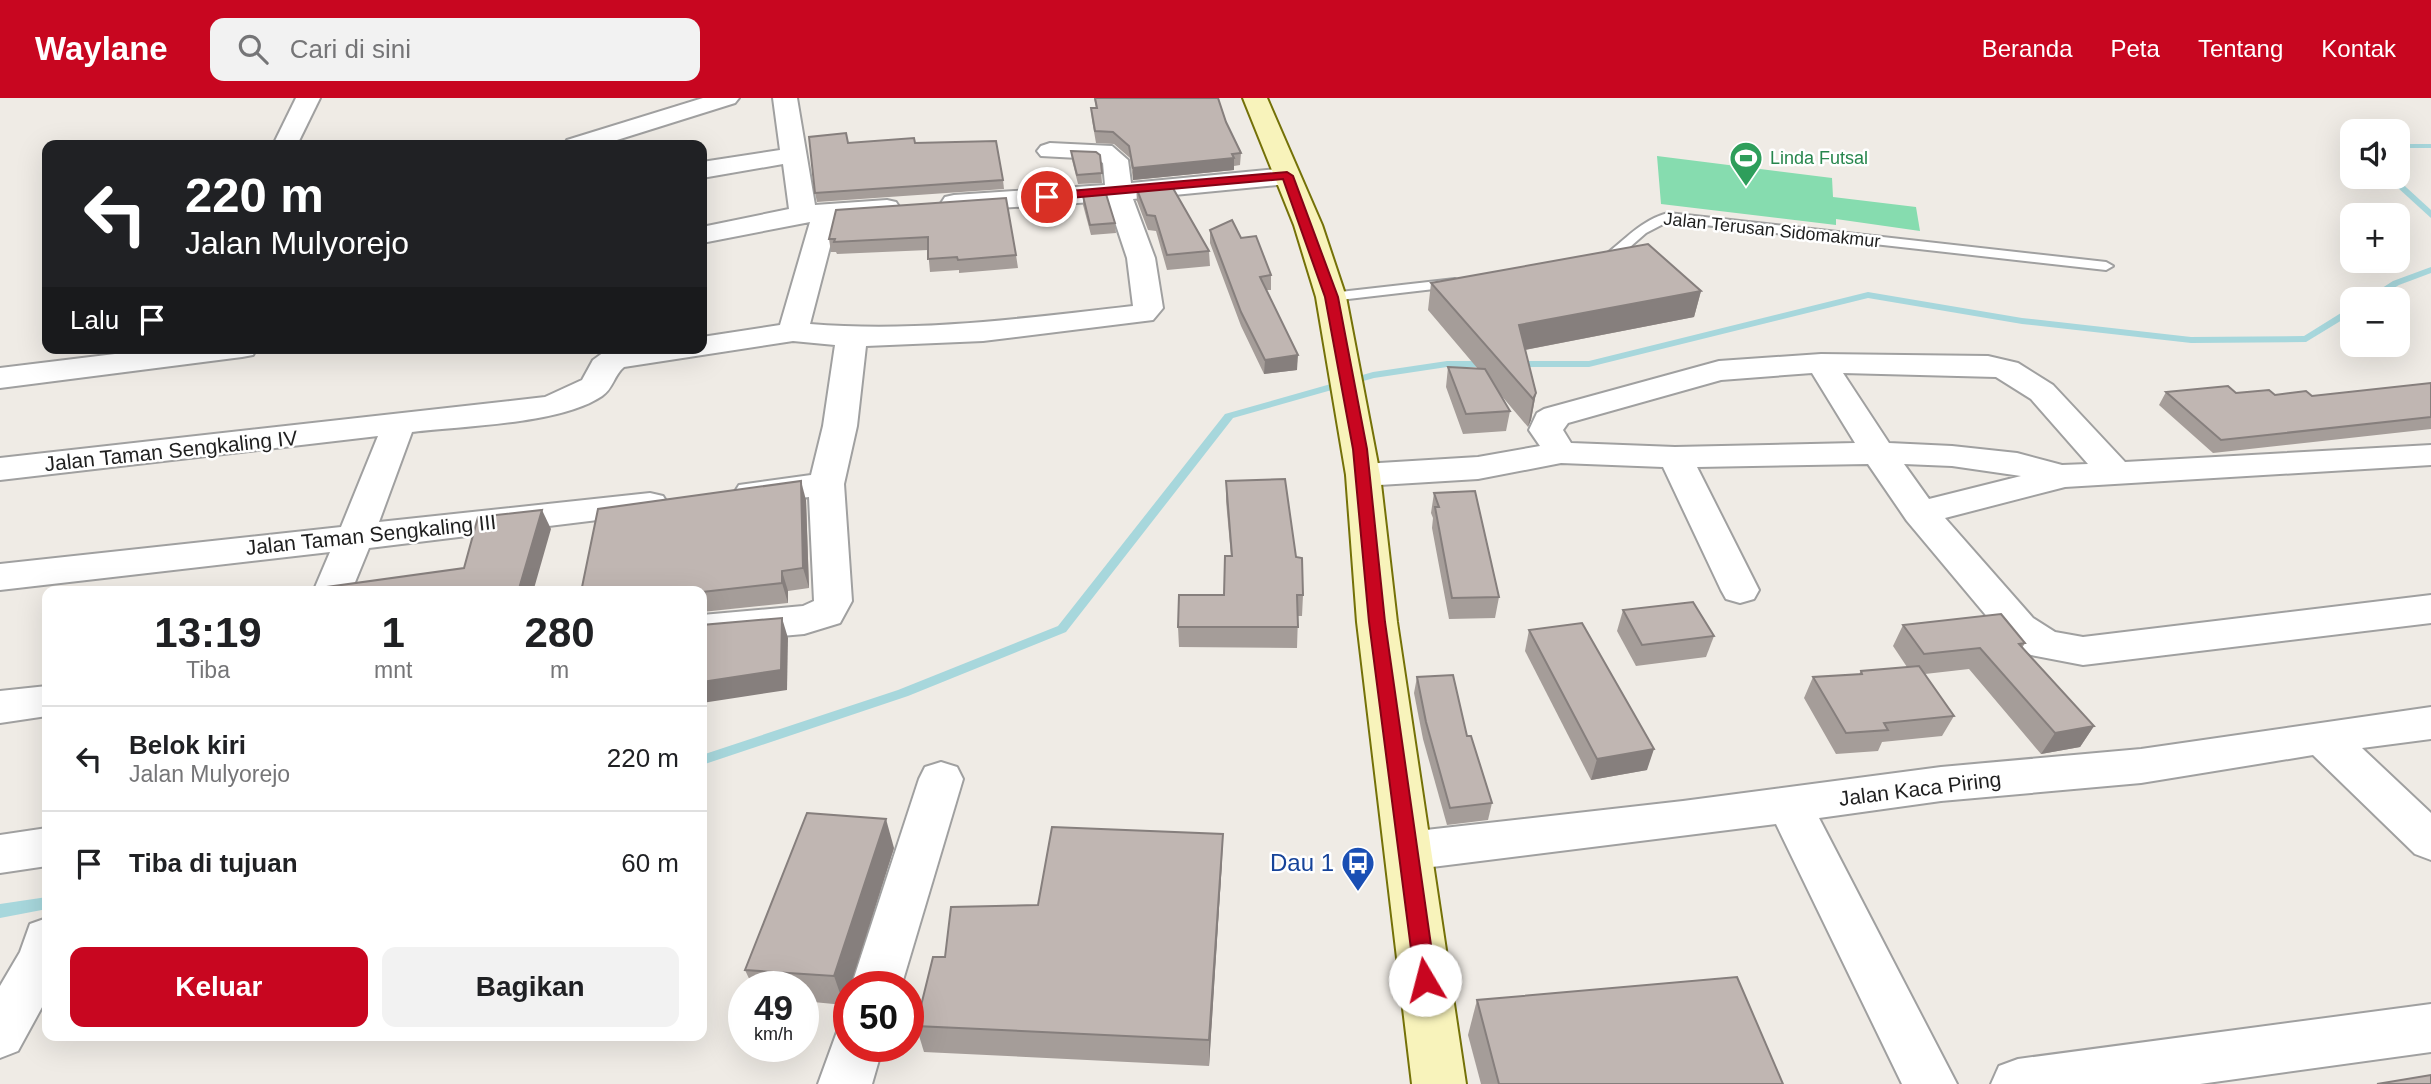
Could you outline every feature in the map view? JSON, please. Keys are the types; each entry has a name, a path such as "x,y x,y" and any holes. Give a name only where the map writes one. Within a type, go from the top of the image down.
{"main road":[{"path":"1255,98 1331,297 1342,354 1361,462 1377,622 1439,1084"}],"street":[{"path":"287,140 308,98"},
{"path":"592,140 726,98"},
{"path":"785,98 794,155 814,213 793,332"},
{"path":"707,345 793,332 852,337 983,332 1142,314 1148,308 1140,258 1119,198 1115,160 1103,151 1050,150"},
{"path":"707,169 794,155"},
{"path":"707,234 814,213 1120,192 1287,176"},
{"path":"707,629 804,620 826,613 833,601 826,484 839,426 852,337"},
{"path":"0,378 194,354"},
{"name":"Jalan Taman Sengkaling IV","path":"0,469 343,432 551,405 596,385 604,367 615,359 648,354"},
{"path":"1821,363 1920,513 2019,628 2032,639 2061,649 2083,651 2431,609"},
{"path":"1561,453 1546,430 1549,420 1556,416 1719,371 1821,363 1972,364 2007,370 2042,393 2114,471"},
{"path":"335,586 356,539 398,424"},
{"path":"1361,462 1478,468 1561,453 1675,457 1878,453 1965,457 2017,464 2062,476"},
{"path":"1920,513 2062,476 2431,455"},
{"path":"1675,457 1740,590"},
{"name":"Jalan Taman Sengkaling III","path":"0,577 826,484"},
{"path":"0,707 42,702"},
{"name":"Jalan Kaca Piring","path":"1408,851 1790,806 1941,785 2141,766 2322,737 2431,723"},
{"path":"2322,737 2431,841"},
{"path":"881,971 941,779"},
{"path":"1790,806 1930,1084"},
{"path":"0,854 42,848"},
{"path":"0,1034 42,955"},
{"path":"2018,1084 2431,1028"},
{"path":"845,1084 852,1062"}],"lane":[{"name":"Jalan Terusan Sidomakmur","path":"1589,268 1611,258 1632,242 1648,223 1668,217 2106,266"},
{"path":"1331,297 1464,282"}],"green space":[{"name":"Linda Futsal","path":"1657,156 1832,178 1833,197 1916,207 1920,231 1836,219 1836,225 1661,204"}],"building":[{"path":"1095,98 1218,98 1241,153 1232,154 1234,158 1133,168 1129,146 1113,132 1095,131 1091,108 1097,108"},
{"path":"846,133 848,143 914,138 915,143 996,141 1003,180 815,193 809,137"},
{"path":"1071,151 1096,152 1100,155 1102,173 1077,175"},
{"path":"1170,183 1209,251 1167,255 1155,216 1147,215 1136,187"},
{"path":"1106,194 1115,223 1090,225 1083,196"},
{"path":"1006,198 1016,255 958,260 957,257 928,259 928,237 834,242 835,239 829,239 836,210"},
{"path":"1232,220 1241,238 1256,236 1271,275 1260,277 1298,355 1265,360 1241,312 1210,230"},
{"path":"1648,244 1701,291 1519,325 1536,393 1533,399 1431,283"},
{"path":"1448,367 1485,369 1510,411 1466,414"},
{"path":"2431,383 2431,417 2221,440 2166,392 2228,386 2236,393 2269,390 2275,395 2306,391 2312,396"},
{"path":"1285,479 1296,557 1302,558 1303,595 1297,595 1298,627 1178,627 1179,595 1224,595 1225,556 1232,556 1226,481"},
{"path":"801,481 803,568 782,571 782,583 707,591 707,586 582,586 598,509"},
{"path":"1475,491 1499,597 1452,598 1435,507 1439,507 1434,493"},
{"path":"542,510 520,586 334,586 464,568 478,517"},
{"path":"1693,602 1714,636 1642,645 1623,610"},
{"path":"2001,614 2025,643 2019,644 2094,726 2055,733 1980,648 1924,654 1903,625"},
{"path":"782,618 781,670 707,681 707,625"},
{"path":"1582,623 1654,749 1597,759 1529,630"},
{"path":"1919,666 1954,716 1884,723 1888,730 1846,733 1813,677 1862,674 1861,671"},
{"path":"1453,675 1467,736 1471,736 1492,803 1450,808 1426,722 1417,677"},
{"path":"807,813 886,819 833,976 819,975 819,971 745,970"},
{"path":"1052,827 1223,834 1209,1040 924,1026 924,994 933,957 945,957 951,907 1038,905"},
{"path":"1737,977 1783,1084 1499,1084 1477,1000"},
{"path":"2431,1075 2431,1084 2377,1084"}],"waterway":[{"path":"2410,146 2431,146"},
{"path":"2403,189 2431,215"},
{"path":"2390,287 2431,270"},
{"path":"1514,364 1589,364 1868,295 2022,321 2191,340 2306,339 2340,318"},
{"path":"707,758 903,693 1062,629 1229,416 1373,375 1447,364 1489,364"},
{"path":"0,911 42,904"}],"place":[{"name":"Linda Futsal","path":"1746,188"},
{"name":"Dau 1","path":"1358,893"}],"route":[{"path":"1047,197 1287,176 1308,225 1331,297 1360,449 1377,622 1425,980"}]}
